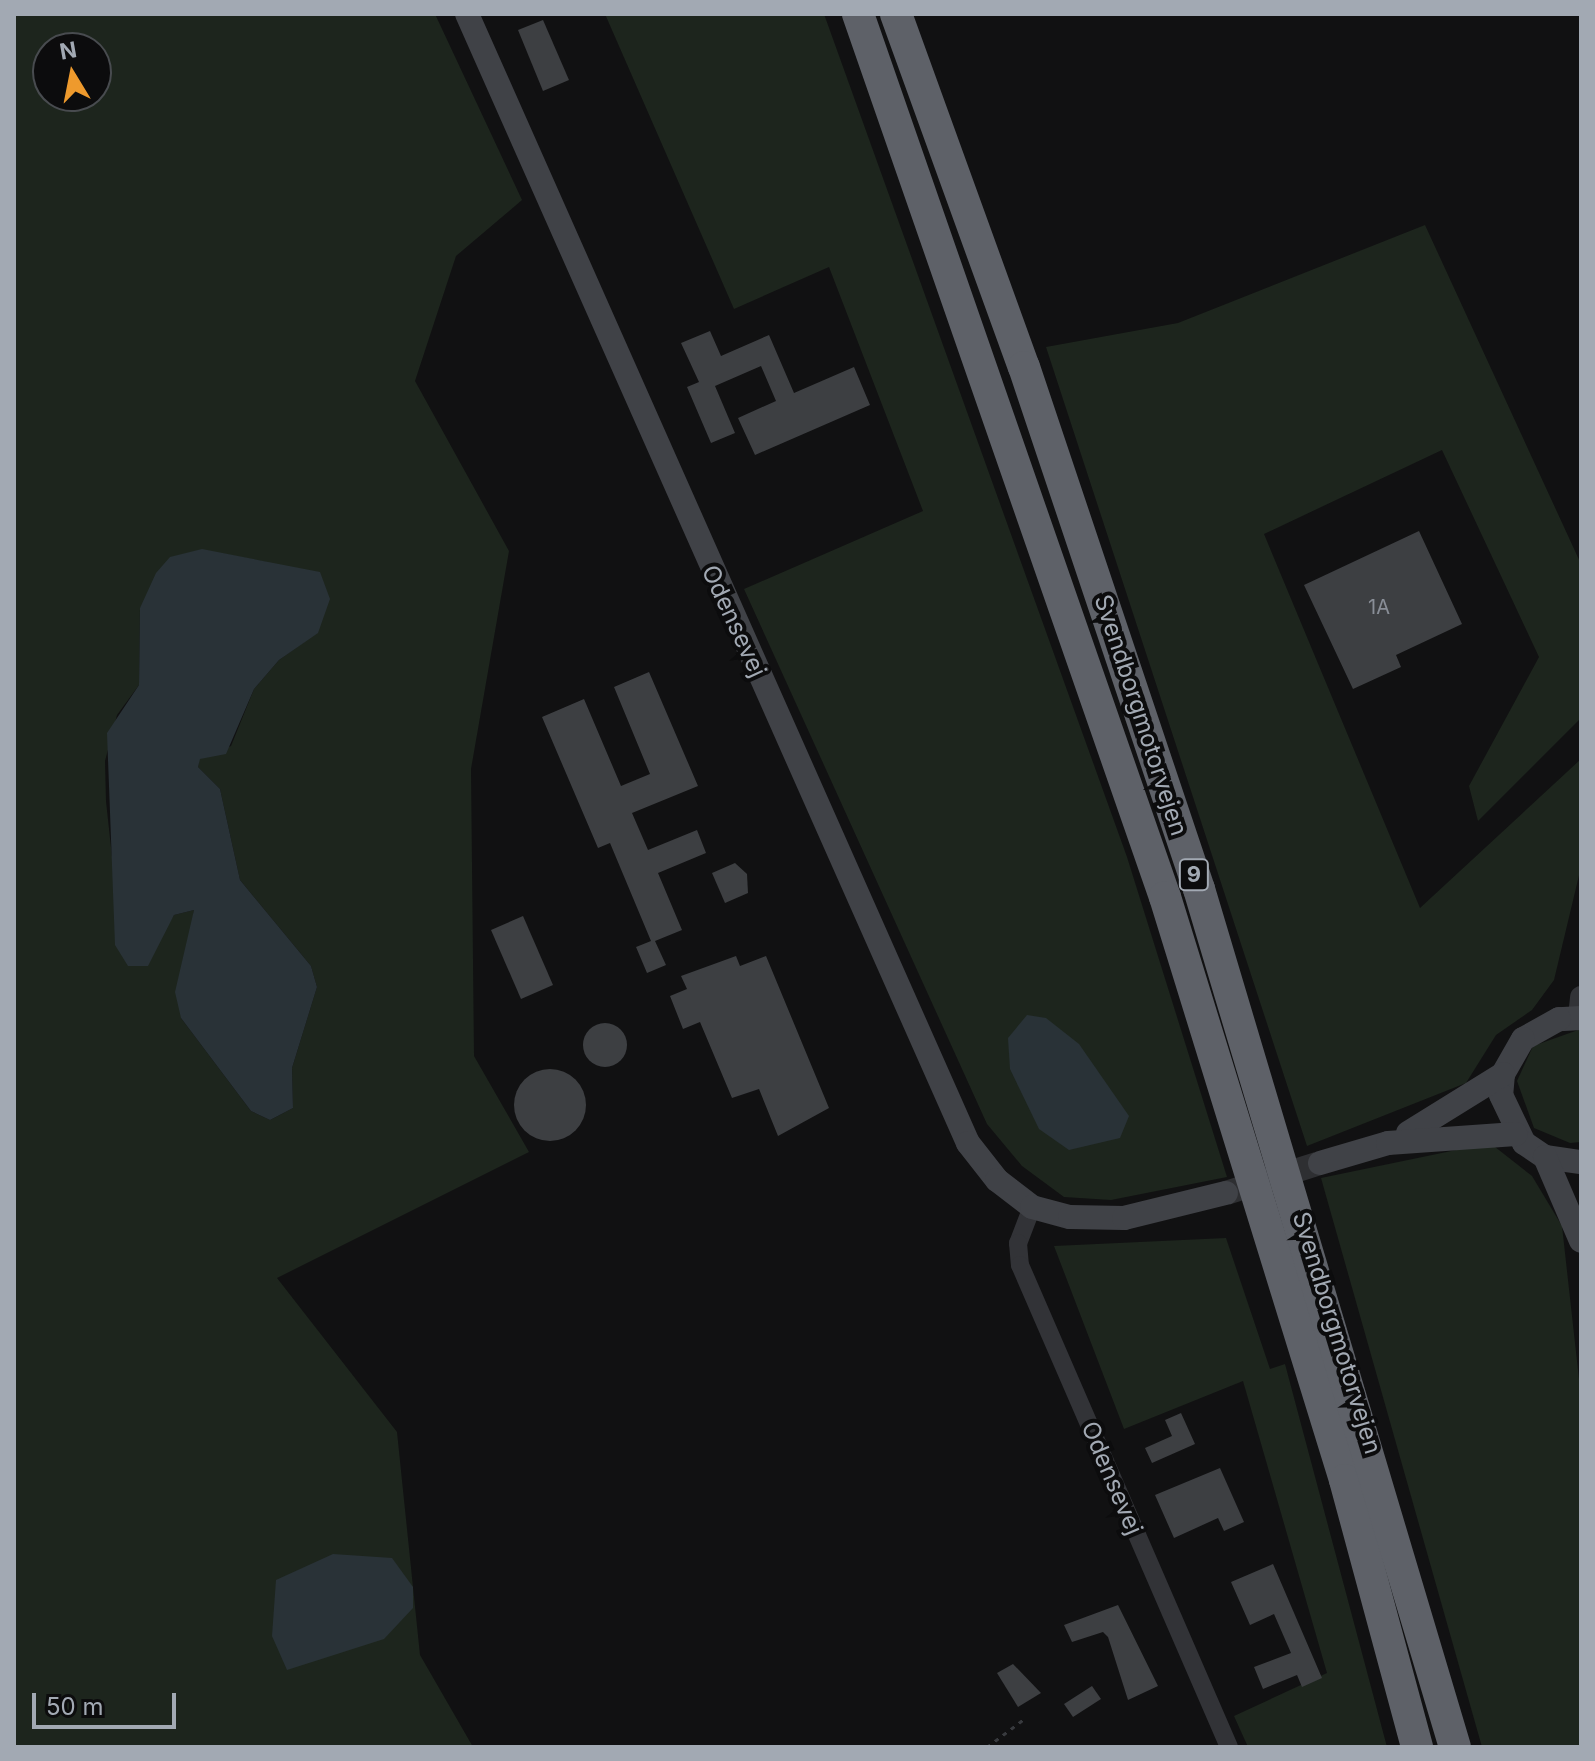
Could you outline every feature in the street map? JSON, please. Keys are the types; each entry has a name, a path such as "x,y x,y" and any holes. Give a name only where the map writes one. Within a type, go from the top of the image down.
{"highway":[{"name":"Svendborgmotorvejen","path":"858,14 1165,897 1345,1480 1417,1747"},
{"name":"Svendborgmotorvejen","path":"896,14 1024,367 1194,874 1455,1747"}],"main road":[{"name":"Odensevej","path":"467,14 951,1110 997,1180 1032,1207"},
{"path":"1388,1143 1503,1074 1531,1032 1580,1011"},
{"path":"1503,1074 1506,1116 1516,1134 1545,1157 1581,1241"},
{"path":"1320,1163 1388,1143 1516,1134"},
{"path":"1545,1157 1581,1162"},
{"path":"1032,1207 1124,1218 1226,1193"}],"street":[{"name":"Odensevej","path":"1032,1207 1018,1243 1020,1265 1229,1747"}],"path":[{"path":"987,1747 1024,1719"}],"shaded area":[{"path":"14,14 435,14 522,200 456,256 415,381 509,551 471,769 474,1056 529,1152 277,1278 397,1432 420,1655 473,1747 14,1747","holes":["220,553 266,562 318,632 279,660 254,689 231,746 199,759 198,767 220,789 240,880 311,966 317,987 292,1068 293,1108 270,1120 251,1111 181,1018 194,910 174,915 157,942 114,875 105,761 117,715 139,685 140,608"]},
{"path":"605,14 824,14 1127,857 1227,1177 1111,1200 1064,1197 1022,1166 987,1124 744,589 923,511 829,267 734,309"},
{"path":"1425,225 1581,564 1581,718 1478,821 1469,786 1539,657 1442,450 1264,534 1420,908 1581,759 1581,867 1554,980 1532,1010 1496,1035 1466,1083 1307,1146 1046,347 1178,323"},
{"path":"202,549 320,572 330,599 318,633 279,660 254,689 226,754 200,759 198,767 220,789 240,880 311,966 317,987 292,1068 293,1108 270,1120 251,1111 181,1018 175,992 194,910 174,915 148,966 128,966 115,945 107,733 139,685 140,608 156,573 170,557"},
{"path":"1027,1015 1046,1018 1079,1044 1129,1116 1120,1138 1069,1150 1039,1129 1010,1069 1008,1038"},
{"path":"1581,1029 1581,1142 1570,1143 1534,1128 1517,1081 1533,1046"},
{"path":"1490,1143 1532,1176 1562,1226 1581,1397 1581,1747 1482,1747 1321,1178"},
{"path":"1226,1238 1270,1369 1285,1364 1387,1747 1248,1747 1234,1716 1327,1673 1243,1381 1124,1429 1054,1246"},
{"path":"333,1554 392,1558 413,1587 413,1608 384,1639 287,1670 272,1636 276,1580"}],"building":[{"path":"543,20 569,80 543,91 518,30"},
{"path":"710,331 721,356 769,335 794,393 854,367 870,405 755,455 738,418 776,401 761,366 715,386 735,433 711,443 687,387 699,382 681,343"},
{"path":"1419,531 1462,624 1396,655 1401,667 1353,689 1304,585"},
{"path":"649,672 698,786 632,813 648,850 697,830 706,853 658,873 682,930 655,941 666,965 647,973 636,947 651,941 610,843 598,848 542,717 584,699 621,786 650,774 614,687"},
{"path":"735,863 747,874 748,893 725,903 712,873"},
{"path":"523,916 553,985 521,999 491,930"},
{"path":"736,956 740,966 766,956 829,1108 778,1136 759,1089 732,1098 700,1022 683,1029 670,996 687,989 681,976"},
{"path":"605,1023 621,1029 627,1045 621,1061 605,1067 589,1061 583,1045 589,1029"},
{"path":"550,1069 570,1075 580,1085 586,1105 580,1125 570,1135 550,1141 530,1135 520,1125 514,1105 520,1085 530,1075"},
{"path":"1181,1413 1195,1444 1152,1463 1145,1448 1172,1436 1165,1420"},
{"path":"1220,1468 1244,1522 1224,1531 1218,1518 1174,1538 1155,1495"},
{"path":"1273,1564 1322,1678 1302,1687 1297,1675 1263,1689 1254,1667 1291,1653 1274,1614 1250,1625 1231,1582"},
{"path":"1118,1605 1158,1686 1128,1700 1108,1637 1103,1632 1072,1642 1064,1625"},
{"path":"1013,1664 1041,1693 1018,1707 997,1673"},
{"path":"1092,1686 1101,1699 1073,1717 1064,1704"}],"tunnel":[{"path":"1226,1193 1320,1163"}]}
